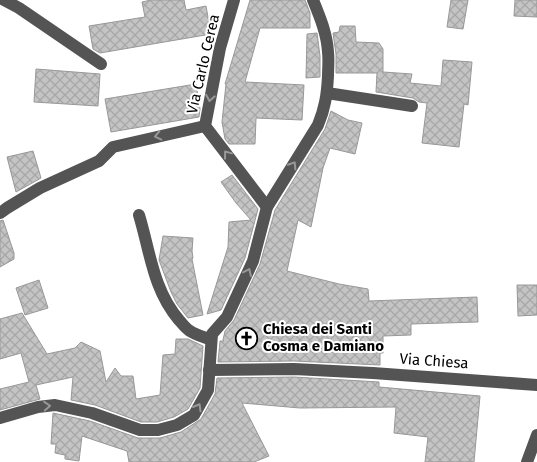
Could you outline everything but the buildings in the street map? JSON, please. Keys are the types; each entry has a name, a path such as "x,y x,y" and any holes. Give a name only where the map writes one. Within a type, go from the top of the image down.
{"street":[{"path":"4,0 19,8 101,64"},
{"name":"Via Carlo Cerea","path":"234,0 220,48 206,126 267,207"},
{"path":"0,418 38,406 54,405 92,413 140,430 158,430 177,425 194,415 208,390 212,334 227,316 253,261 267,207 318,126 324,112 329,54 326,35 313,0"},
{"path":"327,93 412,106"},
{"path":"0,213 40,188 99,161 113,147 206,126"},
{"path":"138,215 161,294 170,310 188,330 211,340"},
{"name":"Via Chiesa","path":"209,370 294,369 363,372 537,385"},
{"path":"526,462 537,435"}],"place":[{"name":"Chiesa dei Santi Cosma e Damiano","path":"247,338"}]}
